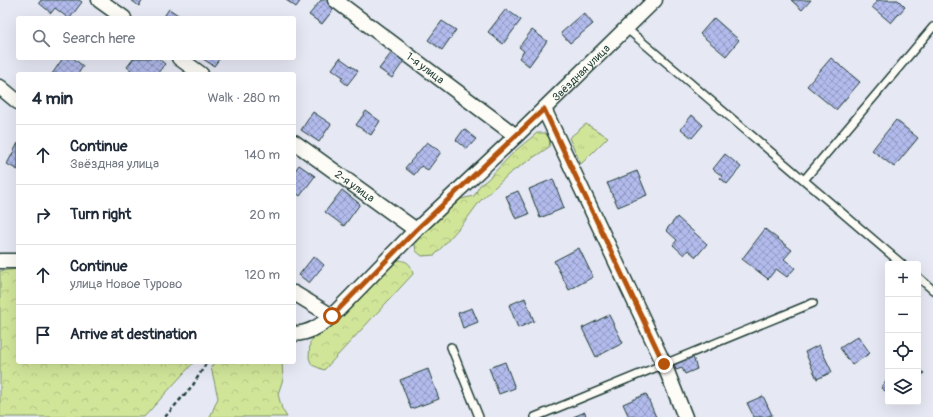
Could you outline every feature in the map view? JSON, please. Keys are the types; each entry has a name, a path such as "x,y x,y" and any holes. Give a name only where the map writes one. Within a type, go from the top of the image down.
{"street":[{"path":"99,0 121,16"},
{"name":"1-я улица","path":"335,0 516,136"},
{"name":"Звёздная улица","path":"296,334 305,333 320,326 332,316 416,230 516,136 626,28 650,1"},
{"path":"182,60 198,72"},
{"path":"0,87 16,100"},
{"path":"544,109 664,364 685,417"},
{"name":"2-я улица","path":"296,143 416,230"},
{"path":"0,261 16,261"},
{"path":"296,294 332,316"}],"lane":[{"path":"804,180 933,27"},
{"path":"626,28 898,261"},
{"path":"921,280 933,290"},
{"path":"534,417 813,303"},
{"path":"451,347 479,417"}],"path":[{"path":"165,417 193,385 206,364"}],"green space":[{"path":"586,124 608,137 581,164 569,138"},
{"path":"537,133 545,133 550,139 549,147 510,173 480,201 466,220 435,255 422,256 416,251 415,245 417,239 461,199 474,196 480,185 487,180 515,151"},
{"path":"398,260 404,261 408,264 413,274 324,370 312,365 309,358 310,342 331,326"},
{"path":"16,269 16,364 192,364 144,417 0,417 0,271"},
{"path":"213,364 282,364 283,379 278,394 282,409 287,417 210,417 218,398 211,367"}],"building":[{"path":"41,0 79,0 82,2 72,16 65,16 55,8 51,13 39,3"},
{"path":"131,0 143,0 139,6"},
{"path":"286,0 301,0 296,7"},
{"path":"321,0 328,0 336,6 322,24 309,15"},
{"path":"791,0 811,0 802,10"},
{"path":"878,0 898,0 905,7 891,23 872,7"},
{"path":"169,9 180,16 164,16"},
{"path":"506,9 521,20 503,44 488,32"},
{"path":"584,13 593,24 570,43 561,33"},
{"path":"714,18 739,40 726,56 700,34"},
{"path":"442,21 456,30 442,50 428,40"},
{"path":"532,30 547,41 529,66 519,58 524,51 519,47"},
{"path":"392,52 404,61 392,78 379,69"},
{"path":"340,58 358,71 347,85 341,80 343,77 332,69"},
{"path":"831,58 860,82 836,110 807,86"},
{"path":"62,60 76,60 83,66 79,72 53,72"},
{"path":"132,60 160,60 165,64 159,72 133,72 127,67"},
{"path":"205,60 218,60 214,66"},
{"path":"366,111 380,121 371,135 356,125"},
{"path":"313,112 331,124 319,142 301,130"},
{"path":"692,115 703,125 692,138 681,129"},
{"path":"896,120 918,138 894,167 872,150"},
{"path":"464,129 476,139 467,149 456,140"},
{"path":"427,142 441,152 428,170 421,166 414,175 405,168"},
{"path":"16,147 16,169 7,164"},
{"path":"725,154 741,167 727,184 720,178 722,176 713,169"},
{"path":"299,165 315,176 300,196 296,193 296,169"},
{"path":"637,171 647,195 618,207 607,183"},
{"path":"553,179 564,208 540,218 529,189"},
{"path":"342,190 360,204 344,226 325,212"},
{"path":"518,191 529,214 516,219 506,196"},
{"path":"677,217 707,244 696,257 688,250 684,255 673,245 677,240 666,230"},
{"path":"765,229 792,250 784,259 795,268 787,277 776,269 768,279 742,259"},
{"path":"579,248 593,277 569,290 554,261"},
{"path":"314,256 324,265 309,283 299,275"},
{"path":"525,298 534,321 518,328 509,305"},
{"path":"472,308 478,322 463,328 458,313"},
{"path":"609,315 623,343 596,357 582,328"},
{"path":"858,336 870,353 852,365 840,348"},
{"path":"819,345 832,372 817,379 805,352"},
{"path":"692,354 697,369 685,374 682,368 676,370 673,361"},
{"path":"505,362 515,388 499,394 489,368"},
{"path":"428,369 439,399 411,409 400,380"},
{"path":"885,383 885,391 881,388"},
{"path":"646,394 656,417 629,417 623,404"},
{"path":"763,396 772,415 766,417 754,417 747,403"},
{"path":"585,412 586,417 573,417"}],"route":[{"path":"332,316 416,230 544,109 664,364"}]}
